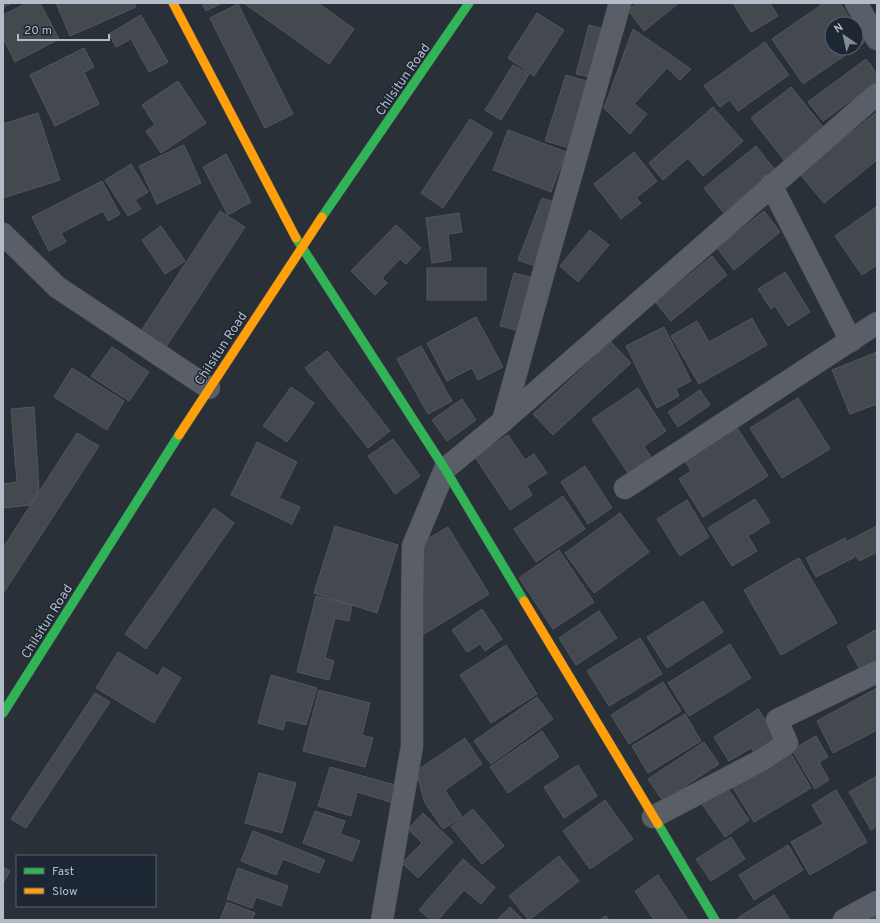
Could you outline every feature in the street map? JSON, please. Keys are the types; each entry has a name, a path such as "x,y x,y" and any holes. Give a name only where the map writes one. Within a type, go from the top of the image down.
{"main road":[{"path":"173,3 301,248 445,469 715,920"},
{"name":"Chilsitun Road","path":"3,714 209,388 301,248 469,3"}],"street":[{"path":"503,421 620,3"},
{"path":"856,3 877,38"},
{"path":"382,920 412,746 413,546 445,469 503,421 771,185 877,94"},
{"path":"771,185 852,340"},
{"path":"3,234 56,287 209,388"},
{"path":"625,488 877,323"},
{"path":"654,817 762,760 787,743 777,720 877,672"},
{"path":"844,920 877,902"}],"building":[{"path":"3,3 13,3 3,7"},
{"path":"27,3 40,3 59,39 15,62 3,38 3,15"},
{"path":"56,3 134,3 136,7 70,36"},
{"path":"202,3 222,3 206,11"},
{"path":"244,3 318,3 354,29 329,64"},
{"path":"637,3 679,3 644,31 628,10"},
{"path":"733,3 770,3 778,16 751,32"},
{"path":"824,3 840,3 849,16 824,16 824,56 844,56 803,84 772,39"},
{"path":"238,4 293,114 265,128 210,18"},
{"path":"537,13 564,30 534,76 508,58"},
{"path":"141,15 168,62 149,72 131,39 116,47 109,34"},
{"path":"589,25 607,30 595,78 576,74"},
{"path":"633,29 691,69 680,80 667,68 634,104 647,114 630,134 604,108"},
{"path":"765,42 789,75 738,111 730,100 720,107 704,86"},
{"path":"84,48 94,67 84,72 99,104 55,126 30,75"},
{"path":"866,59 877,74 877,81 823,121 808,102"},
{"path":"513,65 529,74 501,120 485,110"},
{"path":"566,75 593,83 573,149 545,141"},
{"path":"178,81 206,123 161,153 146,131 155,125 142,105"},
{"path":"791,87 824,128 784,160 751,118"},
{"path":"713,107 743,141 703,176 688,158 663,180 649,163"},
{"path":"877,112 877,160 824,203 800,174"},
{"path":"38,113 60,180 3,198 3,124"},
{"path":"470,119 493,133 443,208 421,193"},
{"path":"508,130 566,152 551,192 493,170"},
{"path":"184,145 201,183 157,204 139,166"},
{"path":"756,146 775,170 723,212 704,188"},
{"path":"634,152 657,181 636,198 641,203 621,219 594,184"},
{"path":"226,154 251,202 228,215 203,167"},
{"path":"131,164 148,192 135,200 141,209 128,216 105,180"},
{"path":"102,181 120,214 108,221 103,211 61,233 66,242 49,251 32,217"},
{"path":"542,198 559,204 535,266 518,260"},
{"path":"876,207 877,265 862,275 835,236"},
{"path":"220,211 245,227 164,350 139,334"},
{"path":"764,211 780,232 734,270 717,248"},
{"path":"459,213 462,232 448,234 451,260 432,263 426,218"},
{"path":"396,225 421,248 406,264 400,259 382,278 387,283 375,295 351,271"},
{"path":"161,226 185,261 165,274 142,240"},
{"path":"590,230 609,245 578,282 560,266"},
{"path":"712,256 727,275 671,321 656,303"},
{"path":"427,268 486,268 486,300 427,300"},
{"path":"785,272 810,312 788,326 775,306 771,309 758,289"},
{"path":"514,273 534,278 520,331 500,326"},
{"path":"476,317 503,367 478,380 472,368 447,381 427,343"},
{"path":"752,318 767,345 699,384 671,336 697,321 709,342"},
{"path":"664,327 691,381 676,389 679,396 657,408 626,346"},
{"path":"611,342 631,363 553,435 533,414"},
{"path":"421,346 452,401 428,414 397,359"},
{"path":"112,347 149,372 129,401 91,376"},
{"path":"327,351 390,431 368,448 305,368"},
{"path":"877,352 877,404 850,414 832,370"},
{"path":"72,368 124,401 107,430 54,397"},
{"path":"291,387 314,403 287,442 263,426"},
{"path":"638,388 666,431 644,446 651,457 628,473 592,419"},
{"path":"700,390 710,405 678,427 668,412"},
{"path":"798,398 830,449 782,478 750,428"},
{"path":"462,399 476,420 447,441 432,420"},
{"path":"34,407 39,490 30,505 3,508 3,484 17,482 11,409"},
{"path":"736,426 768,476 703,517 679,479 691,471 683,458"},
{"path":"77,433 99,446 4,592 3,548"},
{"path":"508,435 525,460 534,454 547,473 527,486 532,495 510,510 475,457"},
{"path":"393,439 420,476 395,494 368,456"},
{"path":"257,442 297,462 279,498 300,507 292,524 231,495"},
{"path":"585,466 612,508 588,524 561,482"},
{"path":"563,496 585,529 536,562 514,529"},
{"path":"755,499 770,522 748,536 757,551 732,566 708,528"},
{"path":"687,500 709,537 680,556 657,519"},
{"path":"214,508 234,523 146,649 125,634"},
{"path":"620,513 649,552 594,593 565,553"},
{"path":"335,526 398,545 377,613 314,593"},
{"path":"877,526 877,552 859,561 848,541"},
{"path":"448,527 489,594 421,636 424,541"},
{"path":"845,538 855,557 816,577 806,558"},
{"path":"559,550 594,602 553,629 519,578"},
{"path":"799,558 837,623 781,655 744,590"},
{"path":"316,596 352,605 349,621 335,618 325,658 334,661 329,680 297,672"},
{"path":"703,601 723,632 667,668 647,637"},
{"path":"482,609 502,639 485,651 480,644 467,652 452,630"},
{"path":"599,611 617,638 576,665 559,638"},
{"path":"877,629 877,670 864,677 847,646"},
{"path":"640,638 662,674 609,706 587,671"},
{"path":"730,644 751,678 689,716 668,683"},
{"path":"506,645 537,694 491,723 460,675"},
{"path":"118,652 158,676 163,667 181,678 154,723 96,688"},
{"path":"271,675 317,688 306,725 286,720 283,730 258,723"},
{"path":"663,682 681,711 629,744 611,715"},
{"path":"877,688 877,730 833,753 817,721"},
{"path":"319,690 370,703 362,735 373,738 365,767 303,751"},
{"path":"95,693 110,702 26,828 11,819"},
{"path":"537,697 553,719 491,764 474,741"},
{"path":"758,709 780,743 757,757 751,748 729,761 714,737"},
{"path":"685,714 701,741 648,773 632,746"},
{"path":"542,731 559,757 508,793 490,767"},
{"path":"816,736 828,757 819,762 829,780 815,789 792,750"},
{"path":"465,738 482,764 445,790 462,817 443,829 425,803 416,771"},
{"path":"704,742 719,764 685,786 690,792 667,807 648,779"},
{"path":"790,752 811,788 754,822 732,786"},
{"path":"578,765 597,796 564,818 544,787"},
{"path":"330,767 402,787 397,804 357,792 351,816 318,806"},
{"path":"259,773 296,783 282,833 245,823"},
{"path":"877,776 877,826 871,830 849,792"},
{"path":"725,784 749,820 725,837 700,801"},
{"path":"836,790 867,842 810,875 791,842 823,824 812,805"},
{"path":"605,800 633,839 590,869 563,831"},
{"path":"473,809 504,846 482,864 451,827"},
{"path":"315,811 345,821 340,834 360,841 352,861 303,843"},
{"path":"423,813 453,842 418,878 402,863 422,843 408,829"},
{"path":"253,831 325,860 319,873 283,859 276,875 241,861"},
{"path":"731,837 745,859 711,881 696,859"},
{"path":"788,845 803,870 754,900 739,875"},
{"path":"559,856 579,881 529,920 509,896"},
{"path":"463,859 495,887 481,904 464,890 438,920 431,920 419,910"},
{"path":"3,867 10,871 3,883"},
{"path":"238,868 288,886 281,906 256,897 252,908 227,899"},
{"path":"658,875 688,920 654,920 635,891"},
{"path":"774,895 790,920 740,920 738,918"},
{"path":"227,902 255,913 252,920 220,920"},
{"path":"510,907 523,920 497,920"},
{"path":"877,915 877,920 873,920 872,918"},
{"path":"606,916 609,920 599,920"}],"traffic: fast":[{"path":"322,217 469,3"},
{"path":"296,238 445,469 524,601"},
{"path":"3,713 179,435"},
{"path":"658,824 715,920"}],"traffic: slow":[{"path":"173,3 296,238"},
{"path":"179,435 322,217"},
{"path":"524,601 658,824"}]}
